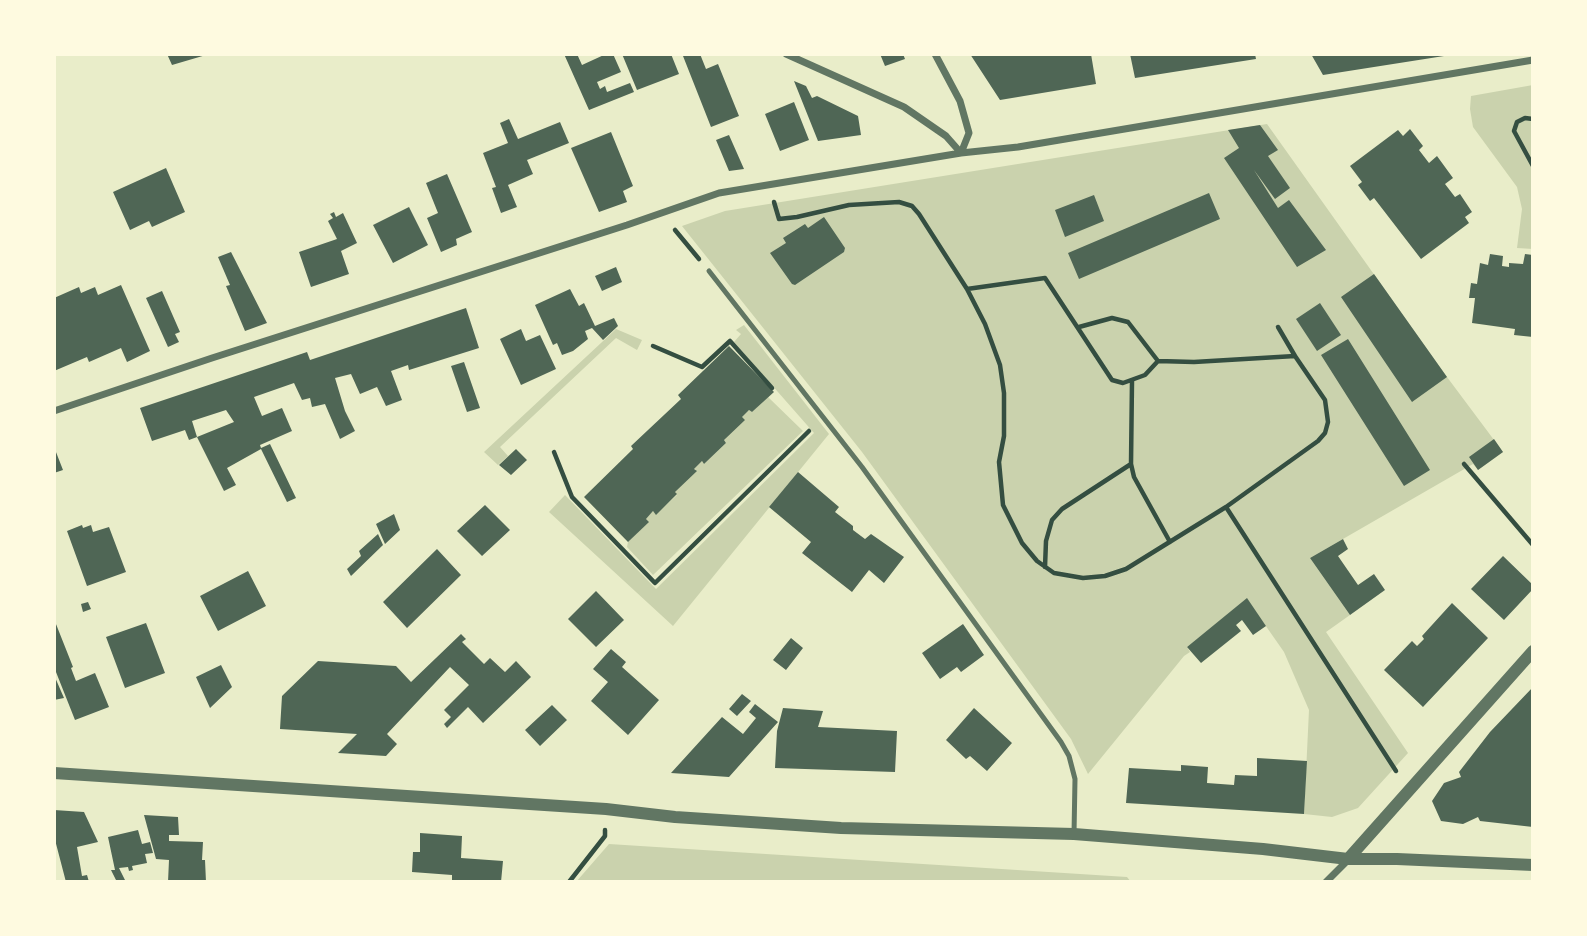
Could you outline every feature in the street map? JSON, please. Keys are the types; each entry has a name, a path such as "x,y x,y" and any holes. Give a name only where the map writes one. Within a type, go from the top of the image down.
{"street":[{"path":"786,54 904,107 946,136 961,153"},
{"path":"935,54 960,101 969,132 961,153"},
{"path":"54,411 719,193 961,153 1018,147 1533,60"},
{"path":"1326,882 1533,650"},
{"path":"54,773 606,809 675,817 830,827 1074,834 1263,849 1348,859 1533,865"}],"lane":[{"path":"709,271 862,467 1061,742 1069,756 1075,779 1074,834"}],"path":[{"path":"1533,118 1517,122 1514,131 1533,166"},
{"path":"774,203 779,219 849,205 899,202 912,206 919,214 967,289 985,324 1000,365 1004,393 1004,436 999,462 1003,505 1022,543 1045,567 1068,577 1105,576 1126,569 1226,507 1318,441 1325,433 1328,422 1325,400 1278,327"},
{"path":"676,232 709,271"},
{"path":"967,289 1045,278 1112,380 1123,383 1144,374 1158,361 1194,362 1296,356"},
{"path":"1079,327 1112,318 1128,322 1158,361"},
{"path":"653,346 702,367 730,341 774,391"},
{"path":"1132,381 1133,477 1170,542"},
{"path":"554,452 572,497 655,583 809,430 801,421"},
{"path":"1045,567 1046,541 1052,520 1062,509 1131,464"},
{"path":"1464,464 1533,545"},
{"path":"1226,507 1394,768"},
{"path":"569,882 599,844"}],"green space":[{"path":"1533,85 1533,249 1517,248 1522,209 1517,187 1473,127 1470,109 1471,96"},
{"path":"1267,124 1503,452 1478,470 1473,464 1310,558 1350,615 1326,632 1408,753 1358,808 1332,817 1304,814 1309,710 1284,652 1247,599 1187,647 1190,652 1088,774 1071,739 862,452 682,226 725,211"},
{"path":"744,325 829,434 673,626 549,512 565,495 656,589 814,433 734,342 741,334 736,330"},
{"path":"616,329 642,340 637,350 616,338 500,447 508,456 498,465 484,452"},
{"path":"768,397 803,431 653,575 627,547 628,542 648,522 646,519 653,511 656,514 677,495 675,492 696,470 694,469 702,461 704,464 726,443 724,440 742,417 749,410 752,412"},
{"path":"609,844 1127,877 1131,882 576,882"}],"building":[{"path":"167,54 206,54 206,55 172,65"},
{"path":"564,54 577,54 582,65 606,54 613,54 621,72 597,82 600,89 605,86 607,92 630,83 634,92 589,110"},
{"path":"622,54 671,54 679,74 637,90"},
{"path":"700,54 706,69 718,64 739,116 711,127 683,56"},
{"path":"880,54 903,54 905,59 885,66"},
{"path":"970,54 1091,54 1096,84 1000,100"},
{"path":"1130,54 1255,54 1256,59 1135,78"},
{"path":"1311,54 1444,54 1444,56 1323,75"},
{"path":"794,81 806,86 812,98 817,96 858,116 861,135 818,141"},
{"path":"794,102 809,140 780,151 765,114"},
{"path":"509,119 518,139 560,122 569,143 527,160 533,174 508,185 517,207 501,213 492,188 496,187 483,153 508,143 500,123"},
{"path":"1260,125 1278,150 1268,156 1290,188 1275,199 1254,170 1278,208 1289,200 1326,250 1297,267 1224,158 1239,148 1228,130"},
{"path":"1410,129 1423,146 1419,150 1429,163 1437,156 1453,178 1445,184 1455,197 1460,194 1472,212 1465,217 1469,223 1421,259 1374,198 1370,201 1358,185 1362,182 1350,166 1398,130 1403,136"},
{"path":"611,132 633,186 623,191 627,202 599,212 571,148"},
{"path":"729,135 744,169 729,171 716,140"},
{"path":"166,168 185,212 152,227 149,221 130,230 113,192"},
{"path":"447,174 472,232 456,239 457,245 441,252 427,218 438,213 426,183"},
{"path":"1209,193 1220,219 1079,279 1068,253"},
{"path":"1094,195 1104,221 1065,237 1055,210"},
{"path":"409,207 428,245 393,263 373,225"},
{"path":"334,212 336,217 343,213 357,243 341,251 349,274 311,287 299,252 337,239 328,221 333,218 330,214"},
{"path":"824,217 845,248 844,252 795,285 792,284 770,253 786,243 783,238 805,224 808,228"},
{"path":"231,252 267,323 245,331 226,286 230,285 218,257"},
{"path":"1490,254 1503,256 1502,266 1509,267 1509,263 1523,264 1525,254 1533,255 1533,337 1514,335 1515,329 1472,323 1475,298 1469,298 1471,283 1477,284 1480,263 1488,265"},
{"path":"616,267 622,282 602,291 595,276"},
{"path":"1374,274 1447,377 1412,402 1341,297"},
{"path":"121,285 150,351 127,362 121,348 89,362 87,357 54,371 54,298 79,287 81,293 95,287 98,295"},
{"path":"570,289 579,306 584,303 595,326 614,318 618,326 603,340 592,328 585,331 588,339 573,351 562,355 557,343 553,345 535,305"},
{"path":"162,291 180,332 175,334 179,342 168,347 146,298"},
{"path":"1320,303 1341,335 1317,351 1296,319"},
{"path":"466,308 479,348 409,370 408,365 391,371 402,400 386,406 377,387 360,394 351,374 335,378 345,411 355,431 340,439 325,404 312,407 310,398 302,400 294,383 254,397 262,416 282,408 292,431 260,445 261,448 270,444 296,498 287,502 261,449 227,468 236,485 224,491 197,437 189,440 185,430 152,441 140,408 307,352 310,360","holes":["226,410 234,422 197,437 192,421"]},
{"path":"521,329 526,341 540,335 556,369 521,385 500,339"},
{"path":"1348,339 1430,470 1404,486 1321,355"},
{"path":"729,346 774,392 752,412 749,410 742,417 745,420 724,440 726,443 704,464 702,461 694,469 697,471 675,492 677,494 656,515 653,511 646,519 649,522 628,542 584,497 633,449 631,446 681,399 678,395"},
{"path":"464,362 480,408 467,412 451,366"},
{"path":"1494,439 1503,452 1478,470 1469,457"},
{"path":"54,447 63,470 54,473"},
{"path":"516,449 527,460 511,475 499,465"},
{"path":"798,472 839,507 835,512 853,526 853,530 865,539 871,534 904,557 884,583 869,570 852,592 802,553 811,542 769,507"},
{"path":"485,505 510,530 482,556 457,531"},
{"path":"394,514 400,530 385,544 376,524"},
{"path":"82,525 83,528 91,525 93,532 109,527 126,572 87,586 67,531"},
{"path":"378,534 383,545 351,576 347,569 361,556 359,551"},
{"path":"1343,539 1348,549 1338,556 1358,585 1374,574 1385,590 1350,615 1310,558"},
{"path":"437,549 461,575 407,628 383,602"},
{"path":"1503,556 1533,585 1533,589 1504,620 1471,589"},
{"path":"248,571 266,606 218,631 200,596"},
{"path":"596,591 624,620 596,647 568,619"},
{"path":"1247,598 1266,626 1253,635 1242,620 1236,625 1241,631 1201,663 1187,647"},
{"path":"88,602 91,609 83,612 81,604"},
{"path":"1452,603 1488,638 1423,707 1384,670 1412,641 1417,646 1424,639 1422,636"},
{"path":"54,619 76,681 95,673 109,707 75,720 54,667"},
{"path":"146,623 165,673 125,688 106,637"},
{"path":"963,624 984,655 961,672 957,667 940,679 922,653"},
{"path":"461,634 466,639 462,642 484,664 490,658 505,672 516,661 531,677 483,723 468,707 447,728 444,724 451,717 444,710 469,685 450,667 387,734 397,744 386,756 338,753 357,734 280,729 282,696 318,661 396,666 411,682"},
{"path":"791,638 803,648 786,670 773,660"},
{"path":"611,649 626,662 622,667 659,700 628,735 591,701 608,682 593,669"},
{"path":"221,665 232,687 210,708 196,677"},
{"path":"54,675 64,698 54,700"},
{"path":"1533,687 1533,827 1480,821 1478,817 1463,824 1441,821 1432,801 1444,783 1461,777 1459,772 1490,732"},
{"path":"742,694 751,701 737,716 729,709"},
{"path":"755,704 778,722 729,777 671,773 722,717 743,734 756,718 749,712"},
{"path":"552,705 567,720 540,746 525,730"},
{"path":"783,708 823,711 818,727 897,731 895,772 775,768 777,731"},
{"path":"974,708 1012,743 987,771 970,756 966,759 946,740"},
{"path":"1257,758 1307,761 1304,814 1126,803 1129,768 1181,771 1181,765 1208,767 1207,783 1234,785 1235,775 1257,776"},
{"path":"54,810 84,812 98,842 77,847 82,876 87,875 89,882 66,882 54,836"},
{"path":"144,815 178,817 179,835 169,835 169,841 203,842 202,860 205,860 206,882 168,882 169,860 156,859"},
{"path":"138,830 142,844 150,842 153,853 145,854 147,863 132,866 133,870 129,871 128,867 119,868 126,882 117,882 111,870 115,870 108,837"},
{"path":"420,833 462,836 461,858 503,861 501,882 452,882 452,875 412,872 413,852 420,852"}]}
